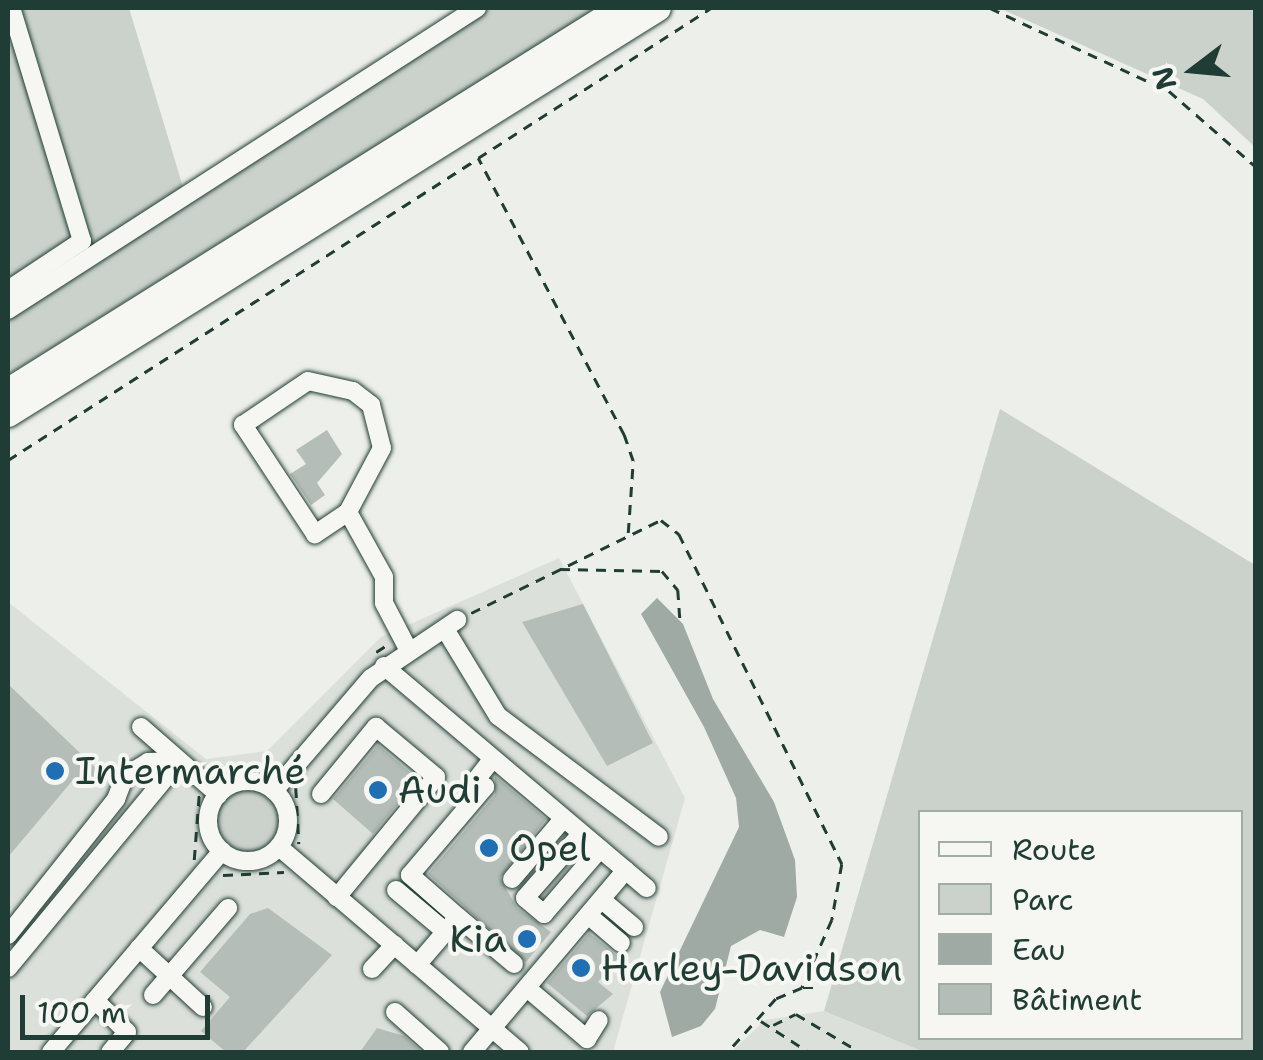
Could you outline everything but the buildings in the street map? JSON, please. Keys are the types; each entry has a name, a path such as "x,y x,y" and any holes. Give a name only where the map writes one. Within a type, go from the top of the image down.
{"highway":[{"path":"8,390 620,8"},
{"path":"8,414 658,8"}],"street":[{"path":"8,290 82,241 11,8"},
{"path":"8,310 477,8"},
{"path":"308,382 352,391 370,405 382,448 348,512 315,534 242,425 308,382"},
{"path":"348,512 384,577 384,603 408,649"},
{"path":"274,791 384,666 451,625 498,716 659,837"},
{"path":"384,666 491,761 647,888"},
{"path":"141,727 212,791"},
{"path":"321,794 376,728 436,777 338,897"},
{"path":"8,935 116,798 125,776 148,762 179,761"},
{"path":"8,968 179,761"},
{"path":"452,925 410,875 484,787 476,780 491,761"},
{"path":"248,781 274,791 288,824 278,847 245,861 222,851 208,828 212,791 248,781"},
{"path":"512,879 563,820"},
{"path":"581,834 525,898 544,914 600,849"},
{"path":"278,847 520,1052"},
{"path":"51,1052 222,851"},
{"path":"472,1052 626,870"},
{"path":"396,890 514,964"},
{"path":"602,900 634,927"},
{"path":"154,995 228,908"},
{"path":"588,916 621,943"},
{"path":"418,965 452,925"},
{"path":"372,968 394,945"},
{"path":"139,948 203,1006"},
{"path":"527,988 587,1039 598,1020"},
{"path":"95,1000 127,1032 110,1052"},
{"path":"396,1012 440,1052"}],"path":[{"path":"8,460 711,8"},
{"path":"990,8 1169,91 1256,167"},
{"path":"478,158 624,435 633,461 628,535"},
{"path":"451,625 628,535 671,521 840,849 832,920 802,988"},
{"path":"559,569 662,571 678,590 680,620"},
{"path":"197,882 186,872 198,849 194,812 230,768 268,767 282,758 302,776 296,798 300,846 313,863 298,880 275,870 217,880"},
{"path":"728,1052 776,999 802,988 820,988"},
{"path":"773,1025 796,1014 860,1052"},
{"path":"760,1020 773,1025 808,1052"}],"shaded area":[{"path":"559,558 685,798 613,1052 8,1052 8,602 206,759 267,751 381,637"},
{"path":"824,1011 924,1052 731,1052 765,1020"}],"green space":[{"path":"8,8 129,8 183,187 8,298"},
{"path":"488,8 597,8 8,375 8,316"},
{"path":"999,8 1255,8 1255,147 1203,99"},
{"path":"1000,409 1255,565 1255,1052 924,1052 824,1011"},
{"path":"248,788 271,798 281,821 271,844 248,854 225,844 215,821 225,798"}],"water":[{"path":"657,598 683,624 713,699 774,802 795,860 797,897 784,937 760,930 731,946 715,1009 701,1026 672,1037 660,992 739,827 736,798 704,727 641,614"}],"place":[{"name":"Intermarché","path":"55,771"},
{"name":"Audi","path":"378,790"},
{"name":"Opel","path":"489,848"},
{"name":"Kia","path":"527,939"},
{"name":"Harley-Davidson","path":"581,968"}]}
